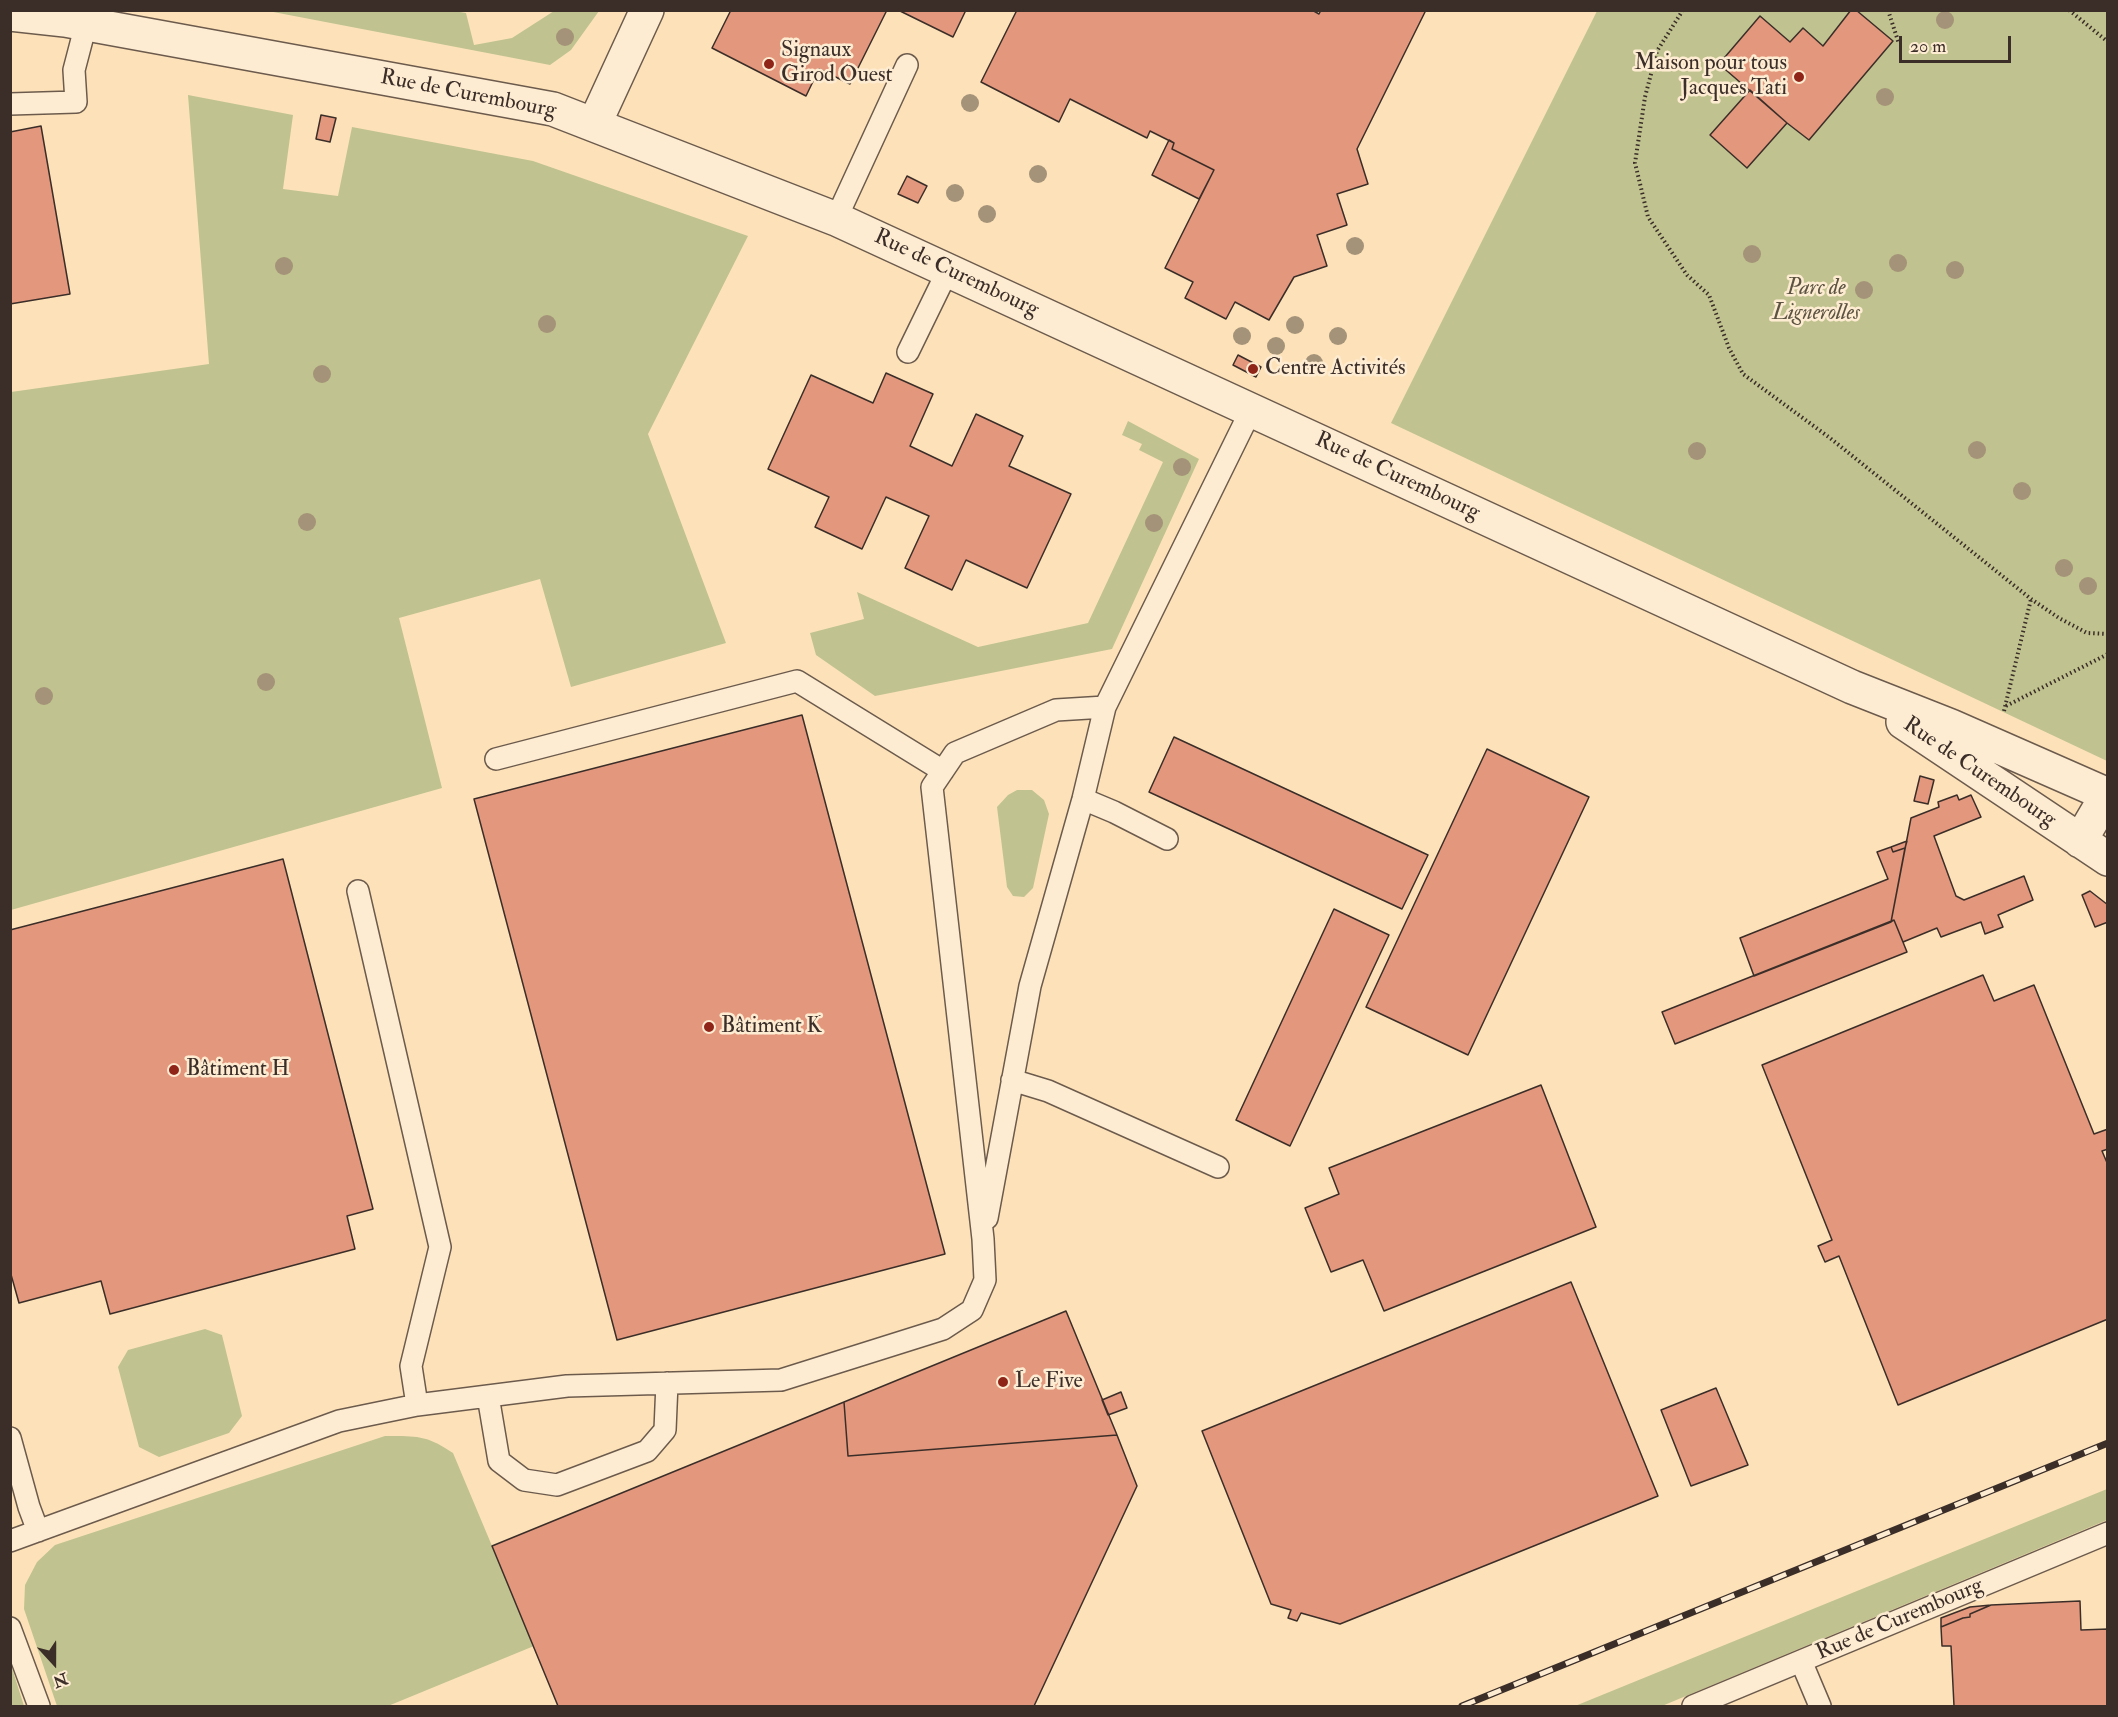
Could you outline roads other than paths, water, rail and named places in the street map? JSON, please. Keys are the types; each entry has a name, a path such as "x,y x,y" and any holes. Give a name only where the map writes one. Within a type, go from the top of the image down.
{"street":[{"path":"594,125 647,10"},
{"name":"Rue de Curembourg","path":"10,14 86,24 553,109 836,219 1852,687 1951,726 2107,795"},
{"name":"Rue de Curembourg","path":"1852,687 2108,860"},
{"path":"2080,841 2107,795"}],"lane":[{"path":"10,104 76,102 74,70 86,24"},
{"path":"836,219 907,65"},
{"path":"908,352 948,270"},
{"path":"983,1239 1030,986 1083,799 1105,707 1251,410"},
{"path":"496,759 797,681 943,771"},
{"path":"10,1541 339,1421 417,1405 567,1386 781,1380 943,1329 972,1310 985,1280 983,1239 932,787 955,753 1056,710 1105,707"},
{"path":"1083,799 1167,839"},
{"path":"358,891 440,1247 411,1365 417,1405"},
{"path":"1012,1080 1048,1091 1218,1167"},
{"path":"488,1396 499,1461 524,1480 557,1485 647,1451 665,1430 667,1383"},
{"path":"10,1438 38,1531"},
{"name":"Rue de Curembourg","path":"1693,1707 2108,1533"},
{"path":"10,1628 39,1707"},
{"path":"1801,1661 1820,1707"}],"railway":[{"path":"1462,1706 2108,1443"}],"place":[{"name":"Signaux Girod Ouest","path":"769,64"},
{"name":"Maison pour tous Jacques Tati","path":"1799,77"},
{"name":"Centre Activités","path":"1253,369"},
{"name":"Bâtiment K","path":"709,1027"},
{"name":"Bâtiment H","path":"174,1070"},
{"name":"Le Five","path":"1003,1382"}],"park label":[{"name":"Parc de Lignerolles","path":"1816,302"}]}
